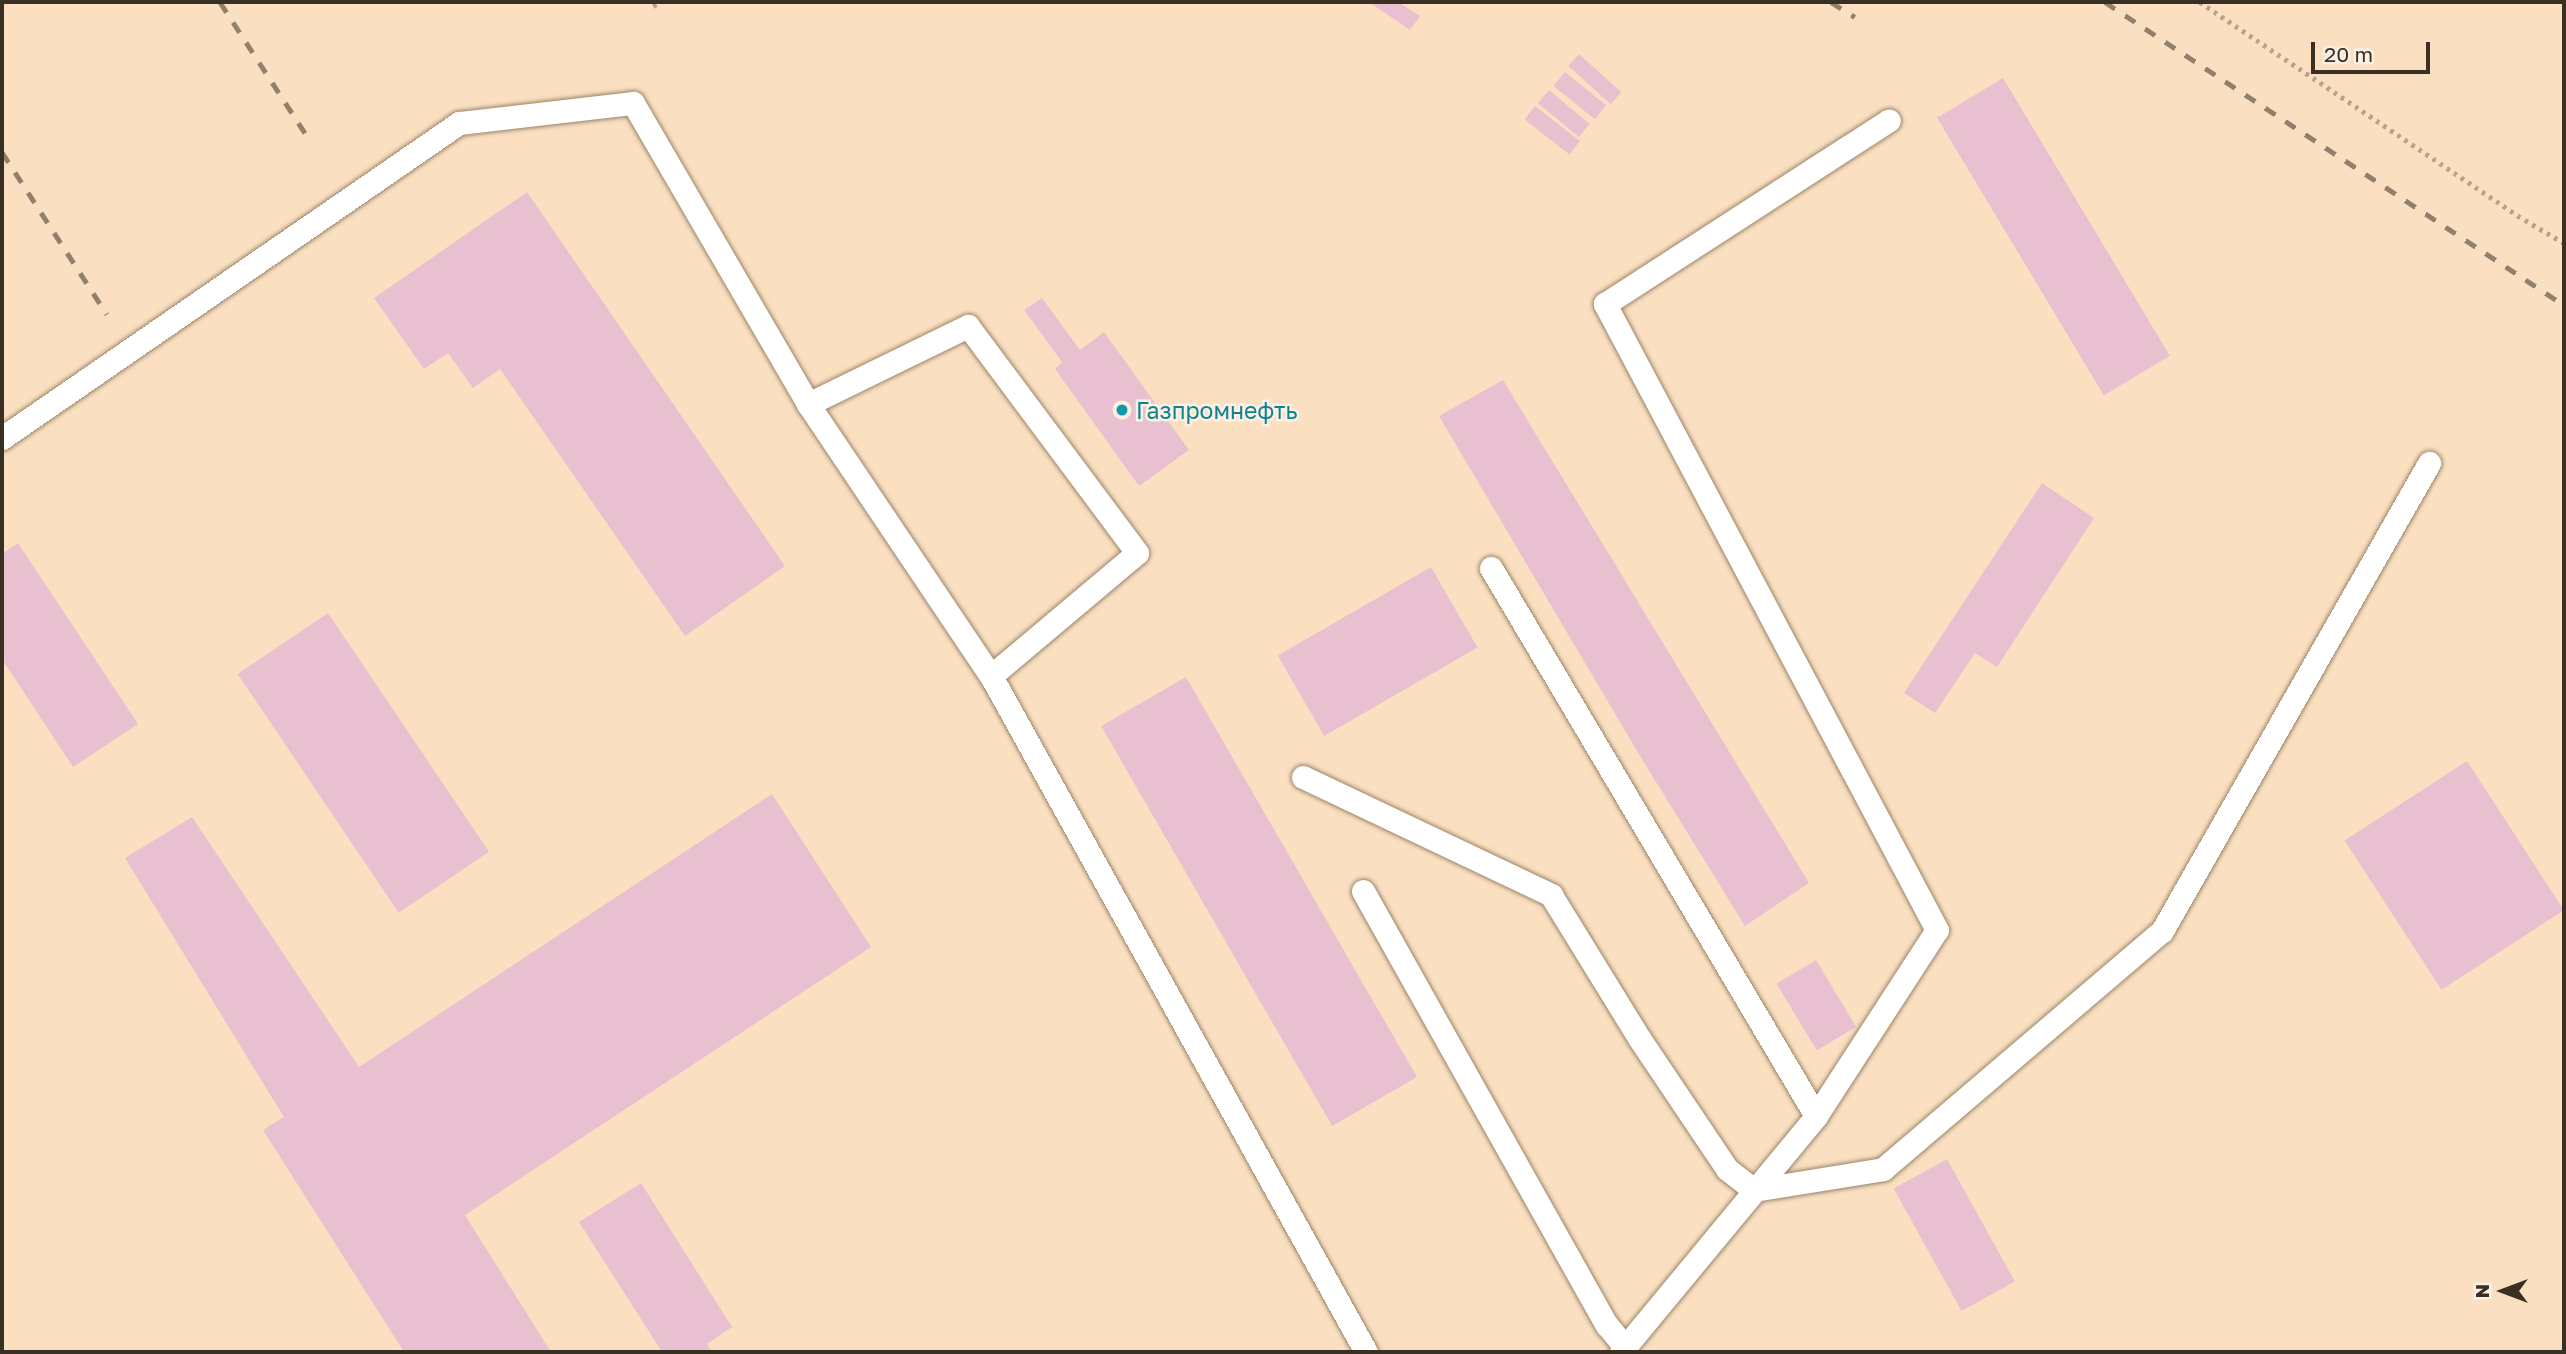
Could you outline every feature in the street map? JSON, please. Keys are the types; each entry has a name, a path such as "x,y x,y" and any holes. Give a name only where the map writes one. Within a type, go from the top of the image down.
{"lane":[{"path":"2,438 460,123 633,103 808,404 990,676 1366,1352"},
{"path":"1363,891 1623,1350 1815,1116 1937,930 1605,304 1889,120"},
{"path":"808,404 968,326 1137,553 990,676"},
{"path":"1303,777 1551,895 1639,1038 1727,1169 1754,1190 1883,1169 2162,931 2429,463"},
{"path":"1491,568 1815,1116"}],"path":[{"path":"653,6 660,2"},
{"path":"2200,2 2525,220 2564,243"}],"building":[{"path":"1369,2 1398,2 1420,16 1410,30"},
{"path":"1579,54 1621,92 1611,104 1568,66"},
{"path":"1565,72 1606,105 1595,119 1554,86"},
{"path":"2003,78 2170,356 2104,395 1937,118"},
{"path":"1549,90 1590,124 1579,137 1538,103"},
{"path":"1535,106 1580,141 1569,154 1525,119"},
{"path":"527,192 785,566 685,636 500,369 473,388 448,353 424,369 374,298"},
{"name":"Газпромнефть","path":"1042,298 1080,350 1104,332 1189,450 1139,486 1055,369 1062,362 1024,310"},
{"path":"1503,380 1809,883 1745,926 1640,756 1439,416"},
{"path":"2042,483 2094,518 1997,667 1975,653 1935,713 1904,693"},
{"path":"18,543 138,724 73,767 2,659 2,554"},
{"path":"1431,567 1478,648 1324,736 1278,656"},
{"path":"328,613 489,852 399,913 238,674"},
{"path":"1186,677 1417,1077 1332,1126 1101,726"},
{"path":"2467,761 2564,910 2441,990 2345,841"},
{"path":"772,794 871,947 465,1215 551,1352 404,1352 263,1130 284,1117 125,858 192,817 359,1067"},
{"path":"1816,960 1856,1027 1817,1051 1777,984"},
{"path":"1947,1159 2015,1281 1962,1311 1894,1189"},
{"path":"641,1183 732,1327 707,1344 712,1352 662,1352 579,1222"}],"railway":[{"path":"220,2 311,142"},
{"path":"1831,2 1855,17"},
{"path":"2105,2 2564,305"},
{"path":"2,152 107,314"}],"place":[{"name":"Газпромнефть","path":"1122,410"}]}
